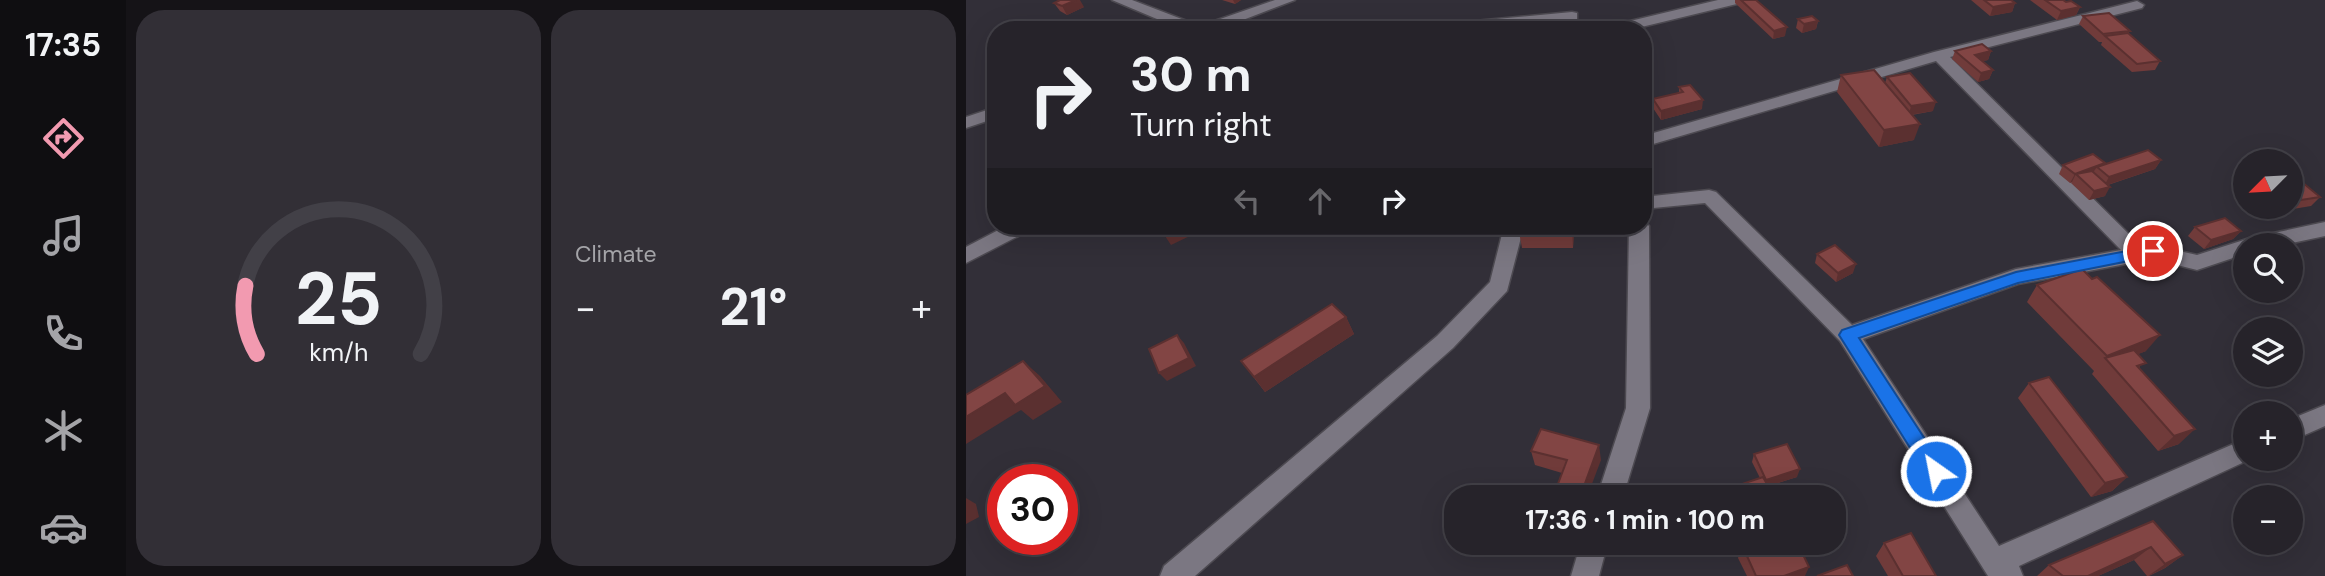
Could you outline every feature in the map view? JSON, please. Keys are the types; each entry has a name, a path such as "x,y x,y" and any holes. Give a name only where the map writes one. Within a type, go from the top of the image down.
{"street":[{"path":"1119,0 1174,21"},
{"path":"1228,21 1288,0"},
{"path":"1568,0 1574,21"},
{"path":"1648,21 1736,0"},
{"path":"1652,139 1939,54 2137,5"},
{"path":"1939,54 2137,254"},
{"path":"966,123 987,115"},
{"path":"1652,202 1709,196 1848,335 2001,569 2233,456"},
{"path":"2303,234 2325,229"},
{"path":"966,256 1004,235"},
{"path":"1174,576 1454,333 1500,285 1512,235"},
{"path":"1614,485 1638,408 1639,235"},
{"path":"1848,335 2016,278 2153,251 2197,263 2233,251"},
{"path":"2303,425 2325,415"},
{"path":"1585,576 1591,555"}],"building":[{"path":"1060,0 1076,0 1062,6 1054,3"},
{"path":"1741,0 1756,0 1787,27 1774,31"},
{"path":"1984,0 2011,0 2015,3 1993,7"},
{"path":"2045,0 2071,1 2080,7 2061,11"},
{"path":"2109,13 2130,31 2103,34 2083,16"},
{"path":"1812,16 1818,21 1804,24 1798,19"},
{"path":"2128,33 2160,61 2137,64 2105,36"},
{"path":"1982,44 1991,51 1975,55 1993,70 1981,73 1955,51"},
{"path":"1874,70 1920,124 1884,130 1841,75"},
{"path":"1910,73 1936,102 1911,106 1887,77"},
{"path":"1690,85 1703,100 1661,111 1653,99 1683,92 1679,87"},
{"path":"2148,150 2161,160 2109,177 2097,167"},
{"path":"2093,154 2105,163 2075,174 2063,165"},
{"path":"2092,171 2110,187 2094,191 2076,174"},
{"path":"2303,183 2320,197 2303,200"},
{"path":"2225,218 2241,231 2211,240 2195,227"},
{"path":"1835,245 1856,264 1838,273 1817,254"},
{"path":"2082,269 2092,279 2097,277 2160,335 2107,356 2037,285"},
{"path":"1332,304 1346,317 1254,377 1241,361"},
{"path":"1177,335 1189,358 1159,373 1149,349"},
{"path":"2134,350 2146,363 2137,366 2195,429 2174,436 2105,358"},
{"path":"1023,361 1045,386 1015,405 1005,393 966,417 966,395"},
{"path":"2049,377 2127,477 2105,483 2029,383"},
{"path":"1541,429 1599,445 1584,485 1558,485 1567,460 1531,451"},
{"path":"1787,444 1800,469 1766,480 1754,454"},
{"path":"1763,477 1767,485 1739,485"},
{"path":"2153,521 2183,555 2165,564 2151,547 2090,575 2092,576 2063,576 2049,565"},
{"path":"1911,533 1936,576 1903,576 1884,543"},
{"path":"1747,555 1803,555 1809,567 1784,576 1756,576"},
{"path":"1847,565 1853,576 1817,576"}],"route":[{"path":"1936,471 1848,335 2016,278 2153,251"}]}
